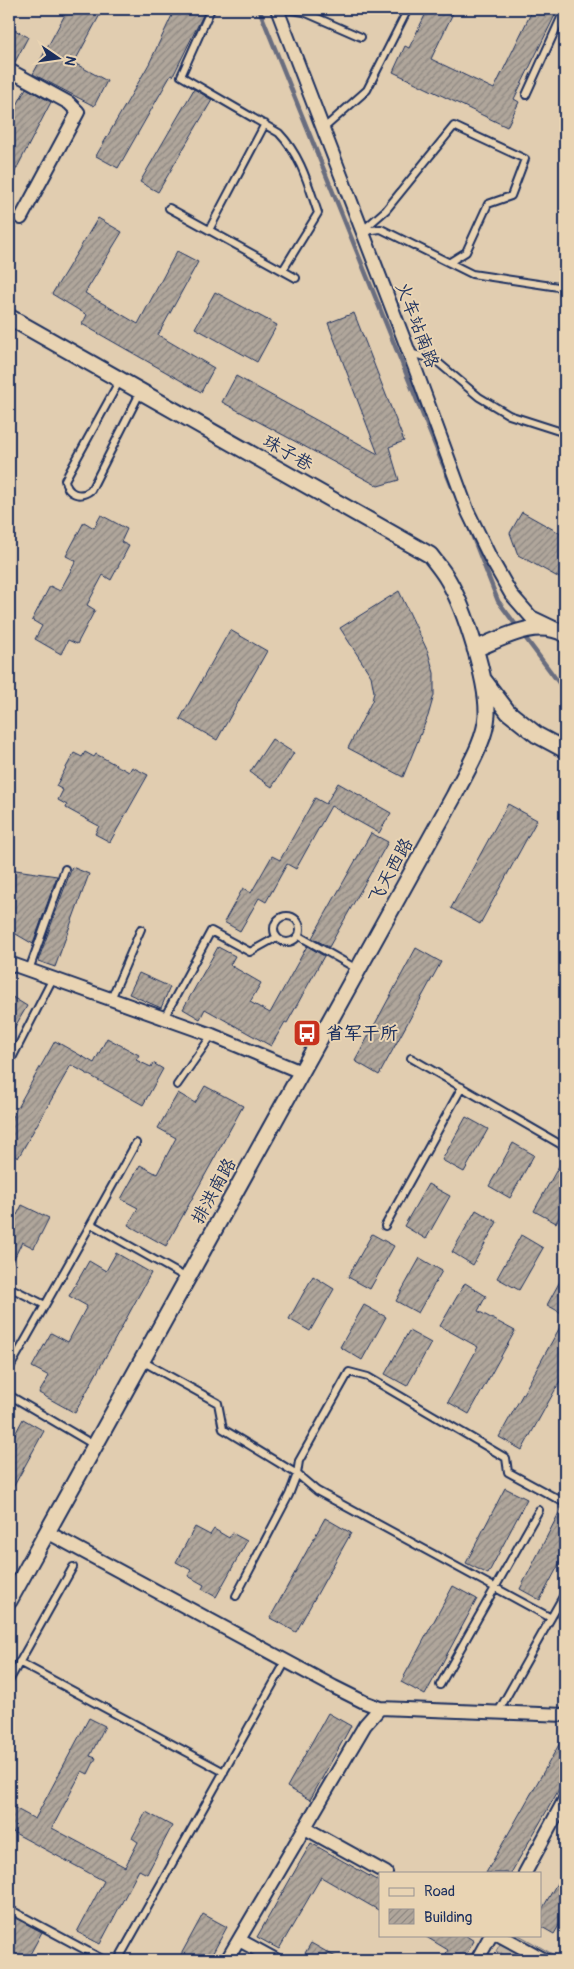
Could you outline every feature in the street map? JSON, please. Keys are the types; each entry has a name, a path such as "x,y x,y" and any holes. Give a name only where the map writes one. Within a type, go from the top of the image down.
{"street":[{"name":"火车站南路","path":"277,9 468,512 511,594 531,617 562,631"},
{"path":"9,70 69,103 78,112 20,218"},
{"name":"珠子巷","path":"9,317 430,555 448,579 475,649 483,679"},
{"path":"475,649 534,627 562,631"},
{"path":"483,679 508,712 537,735 565,750"},
{"name":"飞天西路","path":"301,1072 454,796 482,739 486,715 483,679"},
{"path":"9,963 212,1035 301,1072"},
{"name":"排洪南路","path":"9,1601 301,1072"},
{"path":"47,1532 286,1661 364,1702 380,1708 565,1715"},
{"path":"227,1960 366,1725 380,1708"},
{"path":"526,1872 565,1799"},
{"path":"305,1828 384,1872"},
{"path":"477,1960 490,1936"},
{"path":"501,1936 545,1960"},
{"path":"239,1940 276,1960"}],"lane":[{"path":"212,9 181,76 279,133 300,160 318,213 283,270"},
{"path":"286,9 304,12 361,37"},
{"path":"323,129 367,90 408,9"},
{"path":"526,95 565,9"},
{"path":"209,230 265,124"},
{"path":"362,232 386,210 454,126 525,159 511,196 488,204 466,252 450,262"},
{"path":"169,208 296,278"},
{"path":"362,232 381,229 472,274 565,288"},
{"path":"409,353 434,359 479,397 509,415 565,433"},
{"path":"120,380 65,480 68,490 73,493 82,494 91,490 141,392"},
{"path":"29,970 65,868"},
{"path":"284,916 294,918 298,921 299,936 291,942 286,942 277,937 275,933 276,923 284,916"},
{"path":"111,999 141,929"},
{"path":"164,1018 211,931 250,952 277,937"},
{"path":"299,936 358,969"},
{"path":"9,1064 53,978"},
{"path":"177,1085 212,1035"},
{"path":"411,1058 565,1146"},
{"path":"385,1226 462,1087"},
{"path":"9,1369 136,1143"},
{"path":"91,1224 187,1278"},
{"path":"9,1286 45,1305"},
{"path":"142,1361 218,1403 223,1429 297,1474 317,1491 551,1618"},
{"path":"236,1596 289,1495 297,1474 299,1461 349,1372 368,1377 506,1458 508,1472 565,1503"},
{"path":"9,1395 95,1445"},
{"path":"440,1685 539,1510"},
{"path":"9,1681 73,1567"},
{"path":"498,1712 565,1593"},
{"path":"118,1960 286,1661"},
{"path":"19,1662 224,1772"},
{"path":"9,1908 104,1960"}],"green space":[{"path":"504,1936 521,1936 563,1960 513,1960 496,1951"}],"building":[{"path":"68,9 103,9 74,63 107,81 94,106 33,74"},
{"path":"175,9 206,9 173,76 171,75 118,168 96,156 149,64"},
{"path":"428,9 455,9 431,59 494,89 533,9 558,9 514,99 519,102 507,127 393,72 405,46 409,48"},
{"path":"9,27 28,37 14,64 9,62"},
{"path":"26,88 51,102 9,183 9,116"},
{"path":"194,89 212,100 158,192 140,182"},
{"path":"98,218 122,232 85,293 138,324 177,251 198,262 158,335 214,368 201,392 82,324 87,315 52,294"},
{"path":"215,292 277,325 257,362 195,328"},
{"path":"354,313 404,441 389,447 399,480 378,486 222,402 236,376 378,454 328,323"},
{"path":"522,512 565,536 565,581 518,555 510,533"},
{"path":"101,515 127,529 121,542 129,546 111,580 103,575 87,605 95,610 77,644 68,640 61,654 35,639 42,626 32,620 50,586 60,591 76,561 66,556 84,522 94,528"},
{"path":"399,591 428,652 434,673 434,695 428,716 403,777 348,748 372,701 374,692 371,676 340,628"},
{"path":"230,630 267,651 217,740 180,719"},
{"path":"272,739 294,753 272,787 250,772"},
{"path":"85,752 94,757 96,754 129,772 132,767 148,775 110,842 95,834 99,826 66,808 67,805 58,800 63,790 56,786 74,753 82,757"},
{"path":"338,783 391,813 379,833 331,806 296,869 287,864 266,902 259,898 240,931 224,922 243,888 251,893 272,856 280,860 315,798 326,804"},
{"path":"508,804 537,820 480,924 451,908"},
{"path":"371,833 388,842 329,947 312,938"},
{"path":"72,867 89,874 55,967 38,961"},
{"path":"9,869 57,876 33,944 9,930"},
{"path":"307,946 324,956 287,1023 285,1022 271,1046 205,1009 200,1019 183,1009 218,947 235,956 230,965 261,983 250,1002 270,1013"},
{"path":"416,948 441,962 379,1075 355,1061"},
{"path":"139,973 170,987 161,1008 129,994"},
{"path":"9,995 27,1006 9,1037"},
{"path":"107,1038 139,1055 136,1060 151,1067 153,1063 163,1069 143,1105 71,1065 18,1158 9,1152 9,1122 55,1041 94,1063"},
{"path":"205,1086 243,1106 166,1246 128,1225 138,1208 121,1199 140,1165 157,1174 176,1138 158,1128 178,1093 195,1103"},
{"path":"466,1117 488,1129 464,1172 442,1160"},
{"path":"513,1143 534,1155 510,1198 489,1186"},
{"path":"565,1155 565,1206 556,1223 534,1211"},
{"path":"428,1184 450,1196 426,1239 404,1226"},
{"path":"22,1205 49,1218 34,1248 22,1242 9,1269 9,1211 17,1215"},
{"path":"476,1210 497,1222 473,1265 452,1252"},
{"path":"372,1234 394,1246 370,1289 348,1277"},
{"path":"521,1235 543,1248 519,1290 497,1278"},
{"path":"116,1253 151,1273 75,1413 39,1393 49,1376 32,1367 51,1333 68,1342 87,1306 69,1296 89,1261 106,1271"},
{"path":"420,1258 442,1271 418,1313 396,1301"},
{"path":"565,1272 565,1315 547,1305"},
{"path":"313,1276 334,1289 310,1331 289,1319"},
{"path":"465,1283 486,1296 478,1311 515,1331 469,1414 448,1402 478,1347 440,1326"},
{"path":"364,1305 386,1317 362,1360 340,1347"},
{"path":"565,1318 565,1372 522,1450 499,1437"},
{"path":"409,1331 431,1343 407,1386 385,1374"},
{"path":"23,1419 44,1431 9,1495 9,1433 14,1436"},
{"path":"505,1488 527,1499 488,1574 466,1563"},
{"path":"562,1507 565,1508 565,1553 540,1600 520,1589"},
{"path":"325,1518 351,1533 296,1632 270,1618"},
{"path":"195,1527 210,1535 214,1529 229,1538 232,1533 247,1541 216,1597 202,1589 204,1585 188,1576 191,1570 176,1562"},
{"path":"453,1586 477,1599 425,1695 401,1682"},
{"path":"328,1713 351,1726 310,1800 287,1787"},
{"path":"89,1718 105,1726 90,1756 96,1758 88,1774 82,1771 52,1828 125,1867 138,1842 132,1838 146,1812 172,1826 147,1874 139,1870 100,1944 77,1932 104,1881 9,1830 9,1805 35,1819"},
{"path":"565,1734 565,1779 512,1872 487,1872"},
{"path":"311,1843 379,1881 379,1910 321,1877 279,1949 257,1937"},
{"path":"565,1869 565,1915 554,1934 542,1927 542,1909"},
{"path":"203,1914 227,1927 209,1960 178,1960"},
{"path":"9,1915 42,1932 27,1960 9,1960"},
{"path":"425,1936 466,1936 474,1941 463,1960 442,1960 448,1950"},
{"path":"311,1943 341,1960 301,1960"}],"waterway":[{"path":"259,9 454,492"},
{"path":"467,522 498,601 565,691"}],"place":[{"name":"省军干所","path":"307,1033"}]}
